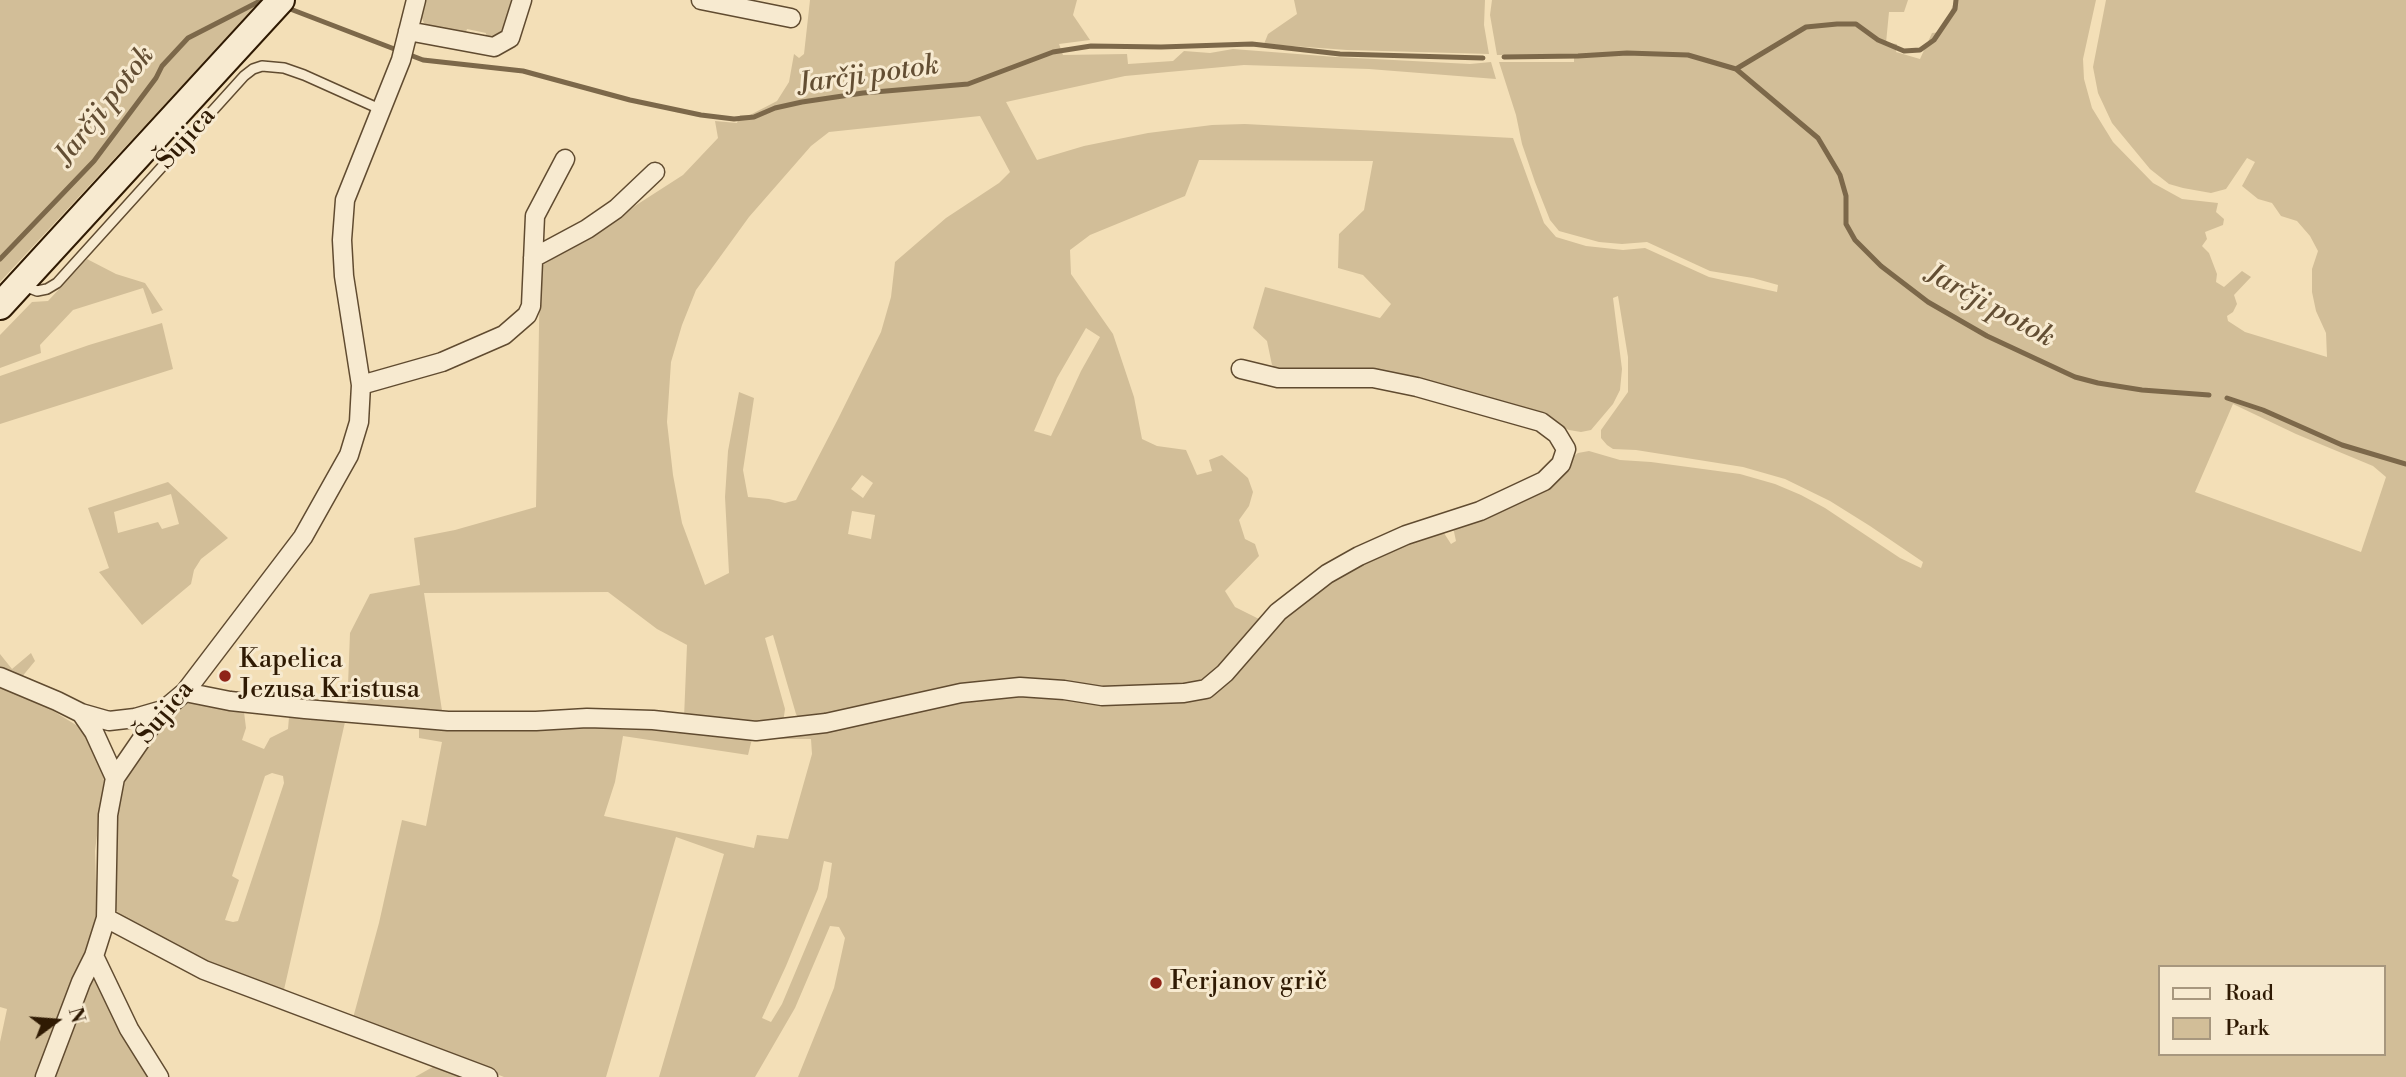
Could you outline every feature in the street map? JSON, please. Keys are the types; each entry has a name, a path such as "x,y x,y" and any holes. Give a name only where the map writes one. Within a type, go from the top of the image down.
{"street":[{"name":"Šujica","path":"45,1077 76,994 94,956 106,918 108,815 115,778 166,708 185,692 303,537 349,455 359,422 362,385 344,276 342,240 345,200 382,110 404,46 416,0"},
{"path":"404,46 494,47 510,37 523,0"},
{"path":"701,0 790,18"},
{"name":"Šujica","path":"0,306 274,9"},
{"path":"362,385 442,362 504,335 527,316 531,306 535,216 565,159"},
{"path":"533,258 587,229 616,209 655,172"},
{"path":"185,692 230,701 292,708 448,721 600,718 653,720 756,731 827,723 961,693 1020,687 1102,696 1184,693 1206,689 1224,673 1278,612 1326,574 1406,535 1480,511 1544,481 1561,464 1566,449 1557,434 1541,422 1417,387 1373,378 1278,378 1241,369"},
{"path":"0,677 81,713 109,721 135,718 166,708"},
{"path":"81,713 94,732 115,778"},
{"path":"106,918 204,970 488,1077"},
{"path":"94,956 130,1029 159,1077"}],"lane":[{"name":"Šujica","path":"19,284 37,290 47,289 57,283 253,69 262,66 284,68 382,110"}],"green space":[{"path":"0,0 268,0 178,90 0,282"},
{"path":"424,0 513,0 503,33 497,38 485,40 486,33 467,29 465,35 432,28 424,23 420,14"},
{"path":"810,0 1077,0 1073,15 1090,40 1059,44 1063,55 1127,54 1128,64 1173,61 1184,51 1210,53 1233,49 1470,64 1491,62 1496,79 1369,69 1244,65 1125,76 1006,102 1037,160 1084,146 1148,133 1212,125 1245,124 1513,138 1544,223 1556,237 1586,246 1623,250 1645,248 1709,277 1777,292 1778,285 1710,271 1647,242 1599,242 1559,231 1550,220 1535,182 1499,62 1574,62 1574,55 1497,55 1490,15 1492,0 1908,0 1904,12 1889,12 1886,43 1897,44 1896,52 1920,59 1932,33 1942,32 1955,0 2096,0 2083,59 2084,79 2092,108 2113,142 2153,183 2182,199 2218,203 2216,212 2224,219 2223,225 2205,232 2207,239 2202,246 2209,253 2217,274 2216,282 2224,287 2242,271 2251,277 2234,295 2237,304 2227,316 2228,321 2245,332 2327,357 2326,333 2316,311 2312,292 2312,269 2318,251 2297,221 2281,216 2272,203 2258,199 2242,186 2255,162 2247,158 2226,189 2211,193 2183,188 2169,184 2150,169 2112,123 2098,93 2093,67 2106,0 2406,0 2406,1077 798,1077 834,988 845,938 839,927 830,926 795,1008 755,1077 659,1077 724,854 676,837 606,1077 504,1077 353,1018 379,923 402,820 426,826 442,742 419,738 419,727 526,728 603,725 751,735 833,726 957,699 1021,693 1111,702 1193,698 1215,689 1277,617 1339,571 1369,555 1442,530 1451,544 1456,541 1453,527 1483,517 1547,484 1570,459 1578,453 1589,451 1620,460 1740,474 1775,484 1825,508 1900,558 1921,568 1923,562 1870,526 1830,501 1785,479 1743,467 1636,450 1613,449 1607,445 1601,438 1601,430 1628,392 1628,357 1618,296 1613,298 1622,369 1620,390 1613,404 1591,430 1569,430 1519,408 1421,382 1347,371 1283,374 1272,365 1267,341 1253,328 1265,287 1380,318 1391,304 1363,275 1338,268 1339,234 1364,210 1373,161 1199,160 1185,196 1090,235 1070,250 1071,274 1113,334 1134,397 1142,439 1157,446 1186,450 1197,475 1212,471 1209,460 1222,455 1248,478 1253,492 1249,506 1239,520 1245,539 1255,544 1259,556 1225,591 1235,607 1263,621 1217,673 1201,685 1182,689 1103,692 1054,683 991,683 956,688 806,722 796,714 773,635 765,638 785,709 783,723 763,726 684,718 687,645 657,629 608,592 424,593 443,717 347,711 350,633 370,594 420,585 414,538 455,530 536,507 540,267 683,175 718,138 715,121 737,123 740,115 750,115 777,101 789,82 794,54 799,58 804,54","holes":["980,116 1010,172 999,183 946,218 895,262 891,297 881,332 796,500 785,503 748,497 743,470 754,398 739,392 728,451 725,497 729,573 705,585 682,523 673,475 667,422 671,362 696,290 749,217 811,146 829,132","1086,328 1100,337 1051,436 1034,431 1057,378","2233,404 2373,466 2386,477 2361,552 2195,492","862,475 873,483 863,498 851,489","852,511 875,515 871,539 848,534","623,736 748,755 752,739 811,739 812,754 788,839 757,835 754,848 604,816 615,782","824,861 832,863 827,897 782,1004 771,1022 762,1018 818,889"]},
{"path":"1294,0 1485,0 1484,25 1489,54 1347,50 1264,44 1268,34 1297,14"},
{"path":"87,259 116,274 145,283 163,310 152,314 143,288 73,310 40,345 41,353 0,368 0,335 32,302 48,301"},
{"path":"162,323 173,369 0,424 0,376"},
{"path":"168,482 228,538 201,559 194,570 191,584 142,625 99,572 109,568 88,508","holes":["171,494 179,524 162,529 158,522 118,533 114,512"]},
{"path":"31,653 35,661 21,678 0,670 0,654 12,669"},
{"path":"0,685 37,701 81,728 93,745 103,770 95,851 97,915 80,970 44,1053 37,1077 0,1077 0,1042 7,1009 0,1007"},
{"path":"189,703 244,712 246,728 242,740 264,749 270,738 288,729 289,717 345,722 283,994 216,970 125,920 115,909 111,842 119,797 136,756 179,709","holes":["272,773 283,776 284,783 238,921 225,920 239,880 232,876 265,776"]},
{"path":"94,979 102,986 152,1077 52,1077 88,980"},
{"path":"438,1064 473,1077 415,1077"}],"waterway":[{"name":"Jarčji potok","path":"0,259 94,161 156,78 162,66 188,38 262,0"},
{"name":"Jarčji potok","path":"1736,69 1806,27 1856,24 1878,40 1904,51 1920,50 1934,40 1955,9 1956,0"},
{"name":"Jarčji potok","path":"285,7 423,60 523,71 630,100 734,119 754,117 775,108 802,102 863,93 968,84 1053,52 1091,46 1252,44 1340,54 1483,58"},
{"name":"Jarčji potok","path":"1504,57 1627,53 1688,55 1736,69 1818,138 1840,175 1846,196 1846,224 1855,240 1881,266 1928,302 1987,336 2075,377 2142,390 2209,395"},
{"name":"Jarčji potok","path":"2227,398 2263,410 2342,445 2406,464"}],"place":[{"name":"Kapelica Jezusa Kristusa","path":"225,676"},
{"name":"Ferjanov grič","path":"1156,983"}]}
